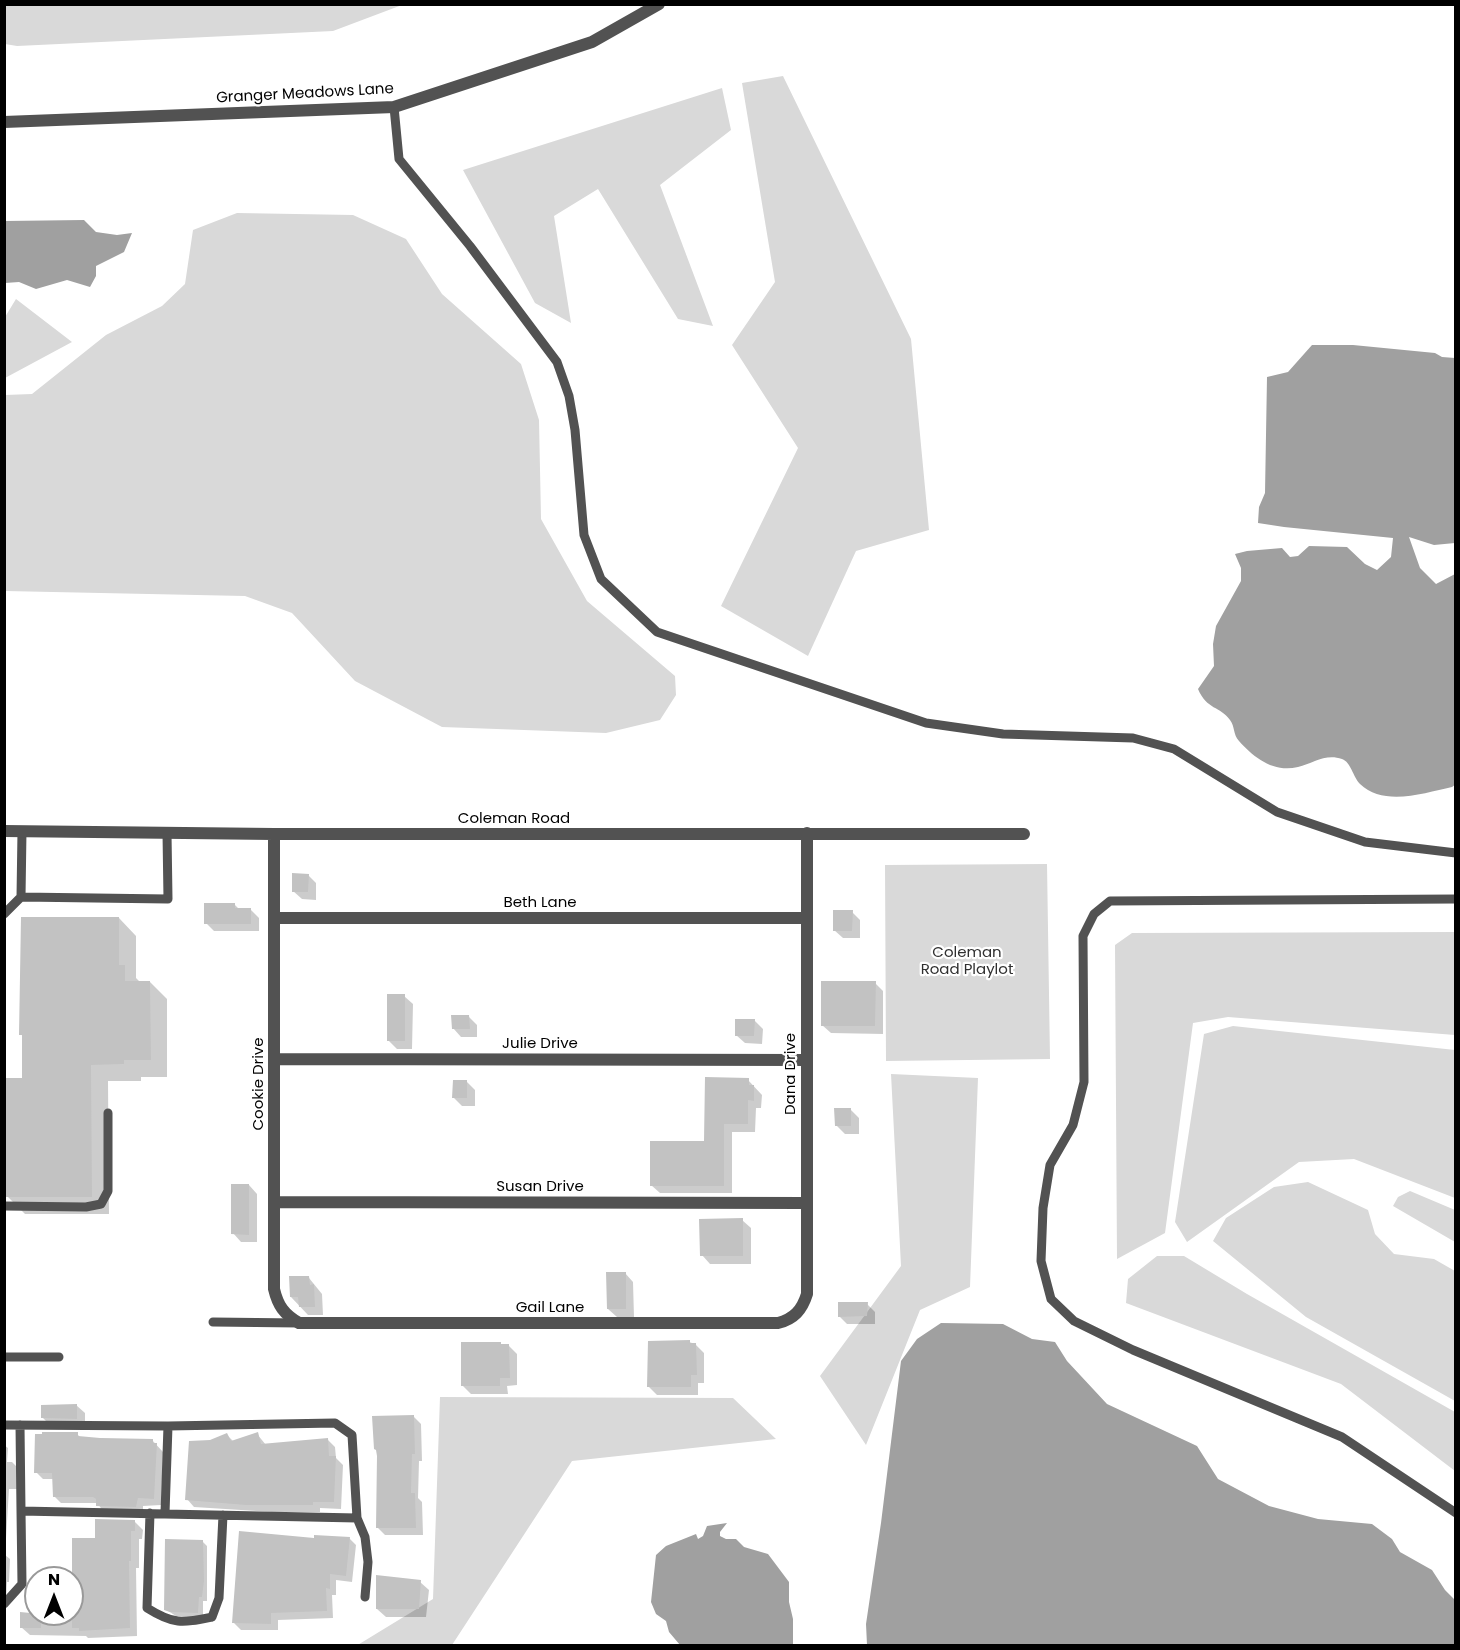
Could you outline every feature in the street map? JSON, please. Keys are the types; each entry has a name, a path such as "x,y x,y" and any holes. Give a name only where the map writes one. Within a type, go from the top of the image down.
{"street":[{"name":"Granger Meadows Lane","path":"4,122 394,107 592,42 659,4"},
{"name":"Coleman Road","path":"4,831 274,834 1024,834"},
{"name":"Dana Drive","path":"798,1312 807,1294 807,833"},
{"name":"Cookie Drive","path":"274,834 274,1289 277,1303 286,1315 298,1323"},
{"name":"Beth Lane","path":"274,918 806,918"},
{"name":"Julie Drive","path":"274,1059 806,1060"},
{"name":"Susan Drive","path":"274,1202 806,1203"},
{"name":"Gail Lane","path":"298,1323 778,1323 790,1320 798,1312"}],"lane":[{"path":"394,107 399,159 470,246 557,362 568,396 575,430 584,535 601,579 657,632 926,723 1003,734 1133,738 1174,749 1277,812 1365,842 1455,853"},
{"path":"4,914 21,897 22,831"},
{"path":"21,897 168,899 166,833"},
{"path":"1455,899 1121,900 1110,901 1094,914 1083,936 1084,1082 1073,1125 1050,1166 1043,1208 1041,1261 1051,1299 1074,1321 1133,1350 1342,1437 1455,1513"},
{"path":"4,1206 86,1207 102,1204 108,1191 108,1113"},
{"path":"213,1322 298,1323"},
{"path":"4,1357 59,1357"},
{"path":"4,1425 168,1426 335,1423 352,1435 357,1518 365,1537 367,1554 365,1597"},
{"path":"4,1604 22,1584 20,1425"},
{"path":"165,1513 168,1426"},
{"path":"21,1511 357,1518"},
{"path":"150,1514 147,1608 166,1620 185,1622 212,1617 219,1598 223,1515"}],"green space":[{"path":"4,5 402,5 333,31 17,46 5,44"},
{"path":"783,76 911,339 929,530 856,551 808,656 721,606 798,448 732,345 775,282 742,83"},
{"path":"722,88 731,130 660,185 713,326 678,319 598,189 554,216 571,323 535,303 463,170"},
{"path":"237,213 353,215 406,239 442,294 521,364 539,420 541,519 587,601 675,676 676,695 660,720 606,733 442,727 355,681 292,613 245,596 5,591 5,395 32,394 106,335 162,306 185,284 193,230"},
{"path":"16,299 72,342 5,378 5,317"},
{"name":"Coleman Road Playlot","path":"1047,864 1050,1059 886,1061 885,865"},
{"path":"1455,932 1455,1035 1228,1017 1193,1023 1165,1233 1117,1259 1115,945 1132,933"},
{"path":"1233,1026 1455,1050 1455,1198 1354,1159 1299,1162 1187,1242 1175,1222 1204,1034"},
{"path":"891,1074 978,1078 970,1287 920,1310 866,1445 820,1376 901,1266"},
{"path":"1308,1182 1368,1210 1375,1234 1394,1254 1434,1259 1455,1271 1455,1401 1306,1317 1213,1241 1226,1218 1274,1187"},
{"path":"1410,1191 1455,1210 1455,1242 1393,1206 1398,1197"},
{"path":"1157,1256 1184,1256 1455,1412 1455,1471 1341,1384 1126,1303 1128,1279"},
{"path":"440,1397 733,1398 776,1439 572,1461 452,1645 356,1646 433,1599"}],"shaded area":[{"path":"84,220 96,232 117,235 132,233 124,252 96,266 96,276 90,287 67,280 36,289 19,282 5,283 5,221"},
{"path":"1312,345 1353,345 1435,353 1442,357 1455,358 1455,543 1434,545 1409,537 1420,568 1436,584 1455,574 1456,784 1452,787 1417,795 1392,797 1370,791 1360,784 1348,763 1336,757 1289,768 1265,763 1237,739 1230,720 1205,701 1198,689 1214,666 1213,644 1216,626 1241,581 1241,568 1235,554 1282,548 1290,557 1298,556 1309,546 1347,547 1365,564 1377,570 1391,557 1393,538 1258,523 1259,507 1265,493 1267,377 1288,372"},
{"path":"941,1323 1003,1324 1032,1339 1055,1342 1067,1361 1107,1404 1197,1446 1218,1479 1269,1506 1318,1519 1372,1524 1392,1539 1400,1552 1432,1570 1445,1590 1455,1600 1455,1645 867,1645 866,1624 901,1361 917,1339"},
{"path":"727,1523 720,1532 720,1536 726,1539 736,1539 744,1547 768,1554 789,1582 793,1645 680,1645 669,1632 666,1621 656,1614 651,1602 656,1555 666,1546 696,1534 698,1539 703,1536 707,1526"}],"building":[{"path":"292,873 309,874 308,892 292,892"},
{"path":"204,903 235,903 235,908 251,908 251,924 204,924"},
{"path":"833,910 853,910 852,931 833,931"},
{"path":"21,917 119,917 119,965 125,965 125,981 150,981 151,1060 124,1060 124,1064 91,1065 92,1197 6,1197 4,1078 22,1078 22,1035 19,1035"},
{"path":"821,981 876,981 875,1026 821,1026"},
{"path":"387,994 405,994 405,1041 387,1041"},
{"path":"451,1015 469,1015 470,1029 452,1029"},
{"path":"735,1019 755,1019 754,1036 735,1036"},
{"path":"705,1077 749,1078 749,1085 754,1085 754,1101 748,1100 748,1124 724,1124 724,1186 650,1186 650,1141 704,1141"},
{"path":"453,1080 467,1080 467,1098 452,1098"},
{"path":"834,1108 851,1108 851,1126 835,1126"},
{"path":"231,1184 249,1184 249,1235 231,1234"},
{"path":"743,1218 743,1256 700,1256 699,1219"},
{"path":"606,1272 626,1272 626,1309 607,1309"},
{"path":"289,1276 309,1276 310,1285 314,1284 315,1307 299,1307 298,1297 290,1297"},
{"path":"838,1302 868,1302 867,1316 838,1317"},
{"path":"690,1340 690,1343 696,1343 697,1375 691,1375 691,1387 647,1387 648,1341"},
{"path":"461,1342 509,1344 510,1378 500,1378 500,1386 461,1386"},
{"path":"77,1404 77,1419 41,1418 41,1405"},
{"path":"414,1415 415,1454 412,1454 411,1493 415,1493 416,1528 376,1528 377,1456 374,1449 372,1416"},
{"path":"42,1432 78,1432 78,1436 100,1438 153,1439 153,1443 157,1443 154,1499 138,1498 136,1507 96,1506 96,1499 93,1497 53,1497 52,1473 34,1473 35,1434 42,1434"},
{"path":"258,1432 261,1444 328,1438 329,1456 336,1456 334,1502 313,1502 313,1505 246,1505 185,1500 189,1441 210,1440 227,1433 231,1441"},
{"path":"95,1519 135,1520 135,1531 131,1531 131,1561 129,1561 130,1628 79,1631 79,1628 72,1628 72,1626 84,1626 84,1566 72,1566 72,1538 95,1538"},
{"path":"239,1531 314,1538 314,1535 350,1537 346,1576 330,1574 330,1589 326,1588 327,1611 271,1613 271,1624 232,1623"},
{"path":"165,1539 203,1540 204,1581 202,1597 199,1597 198,1613 164,1610"},
{"path":"376,1575 421,1580 419,1609 376,1609"},
{"path":"20,1612 24,1612 24,1626 41,1626 41,1628 20,1628"}]}
